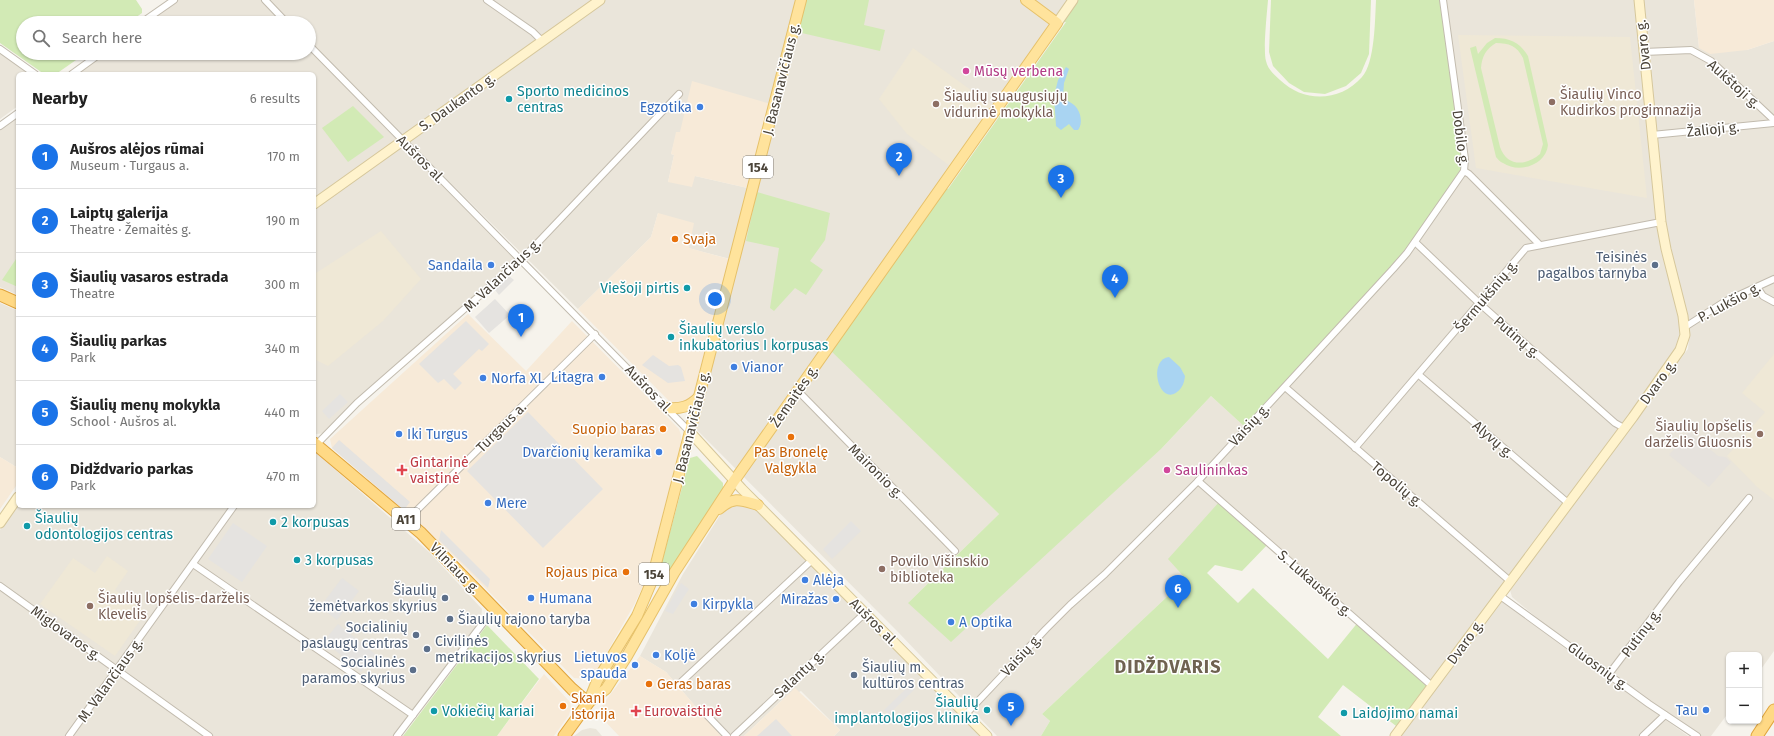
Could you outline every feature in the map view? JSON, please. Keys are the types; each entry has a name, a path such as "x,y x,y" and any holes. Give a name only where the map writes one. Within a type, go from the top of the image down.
{"highway":[{"path":"0,295 16,302"},
{"name":"Vilniaus g.","path":"316,445 407,520 572,690 588,703"},
{"name":"Žemaitės g.","path":"564,736 588,703"},
{"path":"1757,736 1774,710"}],"main road":[{"name":"S. Daukanto g.","path":"316,203 600,0"},
{"name":"J. Basanavičiaus g.","path":"588,703 597,681 637,616 651,583 801,0"},
{"path":"1026,0 1057,23"},
{"name":"Žemaitės g.","path":"588,703 606,689 627,656 674,573 734,481 1074,0"},
{"name":"Dvaro g.","path":"1395,736 1624,428 1680,350 1684,342 1685,326 1661,222 1639,0"},
{"path":"668,408 683,408 692,404 699,397"},
{"name":"Aušros al.","path":"690,432 734,481 987,736"},
{"path":"713,514 726,503 737,499 758,505"},
{"path":"0,523 16,500"}],"street":[{"path":"151,16 174,0"},
{"path":"265,0 280,16"},
{"path":"487,0 533,32 542,41"},
{"name":"Dobilo g.","path":"1443,0 1465,159 1464,171 1469,174 1540,245"},
{"path":"0,49 32,72"},
{"name":"Aukštoji g.","path":"1644,52 1691,50 1702,55 1711,61 1774,122"},
{"name":"Aušros al.","path":"316,52 690,432"},
{"path":"75,72 91,60"},
{"name":"M. Valančiaus g.","path":"316,443 357,403 521,259 679,94"},
{"path":"0,126 16,114"},
{"name":"Žalioji g.","path":"1652,135 1774,122"},
{"name":"Vaisių g.","path":"966,714 1046,629 1105,574 1198,480 1393,270 1415,242 1464,171"},
{"name":"Šermukšnių g.","path":"1355,448 1526,248 1661,222"},
{"name":"Putinų g.","path":"1415,242 1479,303 1615,422 1624,428"},
{"name":"P. Lukšio g.","path":"1685,326 1710,310 1774,279"},
{"path":"1757,287 1764,296 1774,302"},
{"name":"Turgaus a.","path":"407,520 595,334"},
{"name":"Alyvų g.","path":"1418,375 1568,503"},
{"name":"Topolių g.","path":"1285,387 1510,581"},
{"name":"Maironio g.","path":"798,391 955,551"},
{"name":"S. Lukauskio g.","path":"1198,480 1432,686"},
{"name":"Putinų g.","path":"1609,674 1679,582 1749,498"},
{"name":"M. Valančiaus g.","path":"69,736 233,508"},
{"path":"679,684 812,560"},
{"path":"193,564 320,650 382,696 413,715"},
{"name":"Miglovaros g.","path":"0,586 209,736"},
{"name":"Gluosnių g.","path":"1499,595 1668,717 1697,736"},
{"path":"397,736 483,623 496,610"},
{"name":"Salantų g.","path":"734,736 865,613"},
{"path":"704,711 727,736"},
{"path":"1643,736 1668,717"}],"shaded area":[{"path":"172,0 1073,0 829,347 999,514 908,603 1162,448 1211,396 1246,428 1443,0 1639,0 1653,153 1684,343 1499,595 1566,642 1512,597 1510,590 1688,349 1690,327 1671,253 1665,220 1643,0 1694,0 1699,48 1747,50 1774,41 1774,651 1762,668 1762,652 1726,652 1726,716 1711,736 1697,736 1666,715 1663,718 1688,736 1395,736 1432,686 1220,501 1186,579 1042,714 1050,721 1041,736 997,736 899,633 692,425 734,260 688,248 658,213 651,237 578,309 402,135 316,197 316,72 75,72 91,60 316,60 316,16 150,16","holes":["677,132 752,189 695,176 668,182 674,155 671,154"]},
{"path":"1694,0 1774,0 1774,41 1747,50 1710,54 1699,48"},
{"name":"Šiaulių Vinco Kudirkos progimnazija","path":"1458,35 1630,37 1647,198 1476,168"},
{"name":"Šiaulių suaugusiųjų vidurinė mokykla","path":"913,48 997,109 954,169 907,134 879,99"},
{"path":"0,53 25,72 16,72 16,107 0,119"},
{"path":"692,81 774,105 752,189 695,176 692,187 668,182 674,155 671,154 676,132 680,132"},
{"path":"16,114 16,294 0,287 0,126"},
{"path":"403,141 521,259 328,433 316,434 316,203"},
{"path":"658,213 694,223 689,248 729,259 692,399 676,405 670,402 578,309 651,237"},
{"path":"381,231 421,279 383,321 328,366 316,360 316,273"},
{"path":"509,276 514,280 499,295 495,290"},
{"path":"495,299 510,315 489,333 475,317"},
{"path":"0,303 16,310 16,467 0,457"},
{"path":"468,314 526,371 572,321 679,429 681,435 681,444 645,582 634,605 594,675 589,679 574,678 440,542 332,448 330,439"},
{"path":"466,321 489,344 482,351 479,349 453,374 462,383 455,390 444,379 438,383 419,364"},
{"name":"Šiaulių lopšelis darželis Gluosnis","path":"1774,354 1774,500 1757,487 1727,456 1765,412 1742,393"},
{"path":"653,355 669,366 678,365 681,367 685,381 668,383 642,365"},
{"path":"340,394 348,402 329,419 322,411"},
{"path":"528,412 603,489 543,548 467,471"},
{"path":"1689,432 1701,443 1704,441 1708,444 1706,446 1718,456 1725,457 1731,462 1709,487 1669,455"},
{"path":"339,440 410,502 404,510 332,448"},
{"path":"316,453 429,552 482,609 481,619 393,736 0,736 0,530 16,507 316,508"},
{"path":"0,457 16,467 16,486 0,509"},
{"path":"736,503 753,506 983,736 834,736 840,730 801,691 782,700 744,736 721,736 666,672 640,656 683,574 722,512"},
{"path":"851,521 861,531 832,559 823,549"},
{"path":"233,523 267,546 242,582 208,559"},
{"path":"441,530 490,579 488,588 439,540"},
{"name":"Šiaulių lopšelis-darželis Klevelis","path":"107,556 128,571 115,590 146,612 115,656 40,604 73,558 95,573"},
{"path":"342,578 359,591 337,620 320,607"},
{"path":"681,583 689,589 673,614 665,611"},
{"path":"338,624 375,654 361,672 324,641"},
{"path":"640,656 666,672 721,736 619,736 602,718 600,708"},
{"path":"544,674 570,702 571,708 569,715 554,736 497,736"},
{"path":"910,685 915,689 889,714 884,710"},
{"path":"795,688 840,730 834,736 744,736"},
{"path":"776,719 792,736 757,736"},
{"path":"590,728 596,729 602,736 574,736 582,730"}],"green space":[{"path":"0,0 136,0 142,9 142,13 138,16 16,16 16,54 0,43"},
{"path":"801,0 869,0 864,25 885,30 880,51 793,31"},
{"path":"1073,0 1268,0 1265,56 1268,67 1290,88 1311,96 1322,96 1333,95 1343,91 1362,77 1366,70 1370,62 1374,40 1376,0 1443,0 1465,166 1407,253 1246,428 1211,396 1162,448 951,642 908,603 999,514 828,348 942,187 948,189 1066,22 1057,23"},
{"path":"1271,0 1371,0 1369,54 1361,73 1346,86 1325,94 1304,92 1289,83 1273,66 1269,52"},
{"path":"1495,38 1510,40 1522,48 1528,56 1548,145 1542,158 1531,166 1516,168 1501,162 1496,157 1470,48 1476,46 1478,54 1487,43","holes":["1496,43 1501,43 1515,48 1523,58 1543,144 1540,154 1529,161 1512,161 1503,154 1481,68 1482,60 1487,50"]},
{"path":"24,60 76,60 59,72 41,72"},
{"path":"353,106 384,137 348,162 322,128"},
{"path":"757,192 830,213 825,240 810,261 823,270 806,295 795,288 774,311 770,308 779,248 746,241"},
{"path":"16,259 16,286 2,280"},
{"path":"697,456 723,483 723,489 662,582 659,586 656,586 690,458"},
{"path":"1220,501 1269,543 1242,571 1215,565 1207,573 1238,603 1253,588 1328,659 1359,621 1432,686 1400,729 1343,685 1318,717 1341,736 1041,736 1050,721 1042,714 1186,579 1168,559"},
{"path":"487,625 539,679 497,736 403,736"}],"water":[{"path":"1066,67 1069,69 1064,83 1063,97 1078,109 1081,122 1078,130 1074,130 1069,124 1061,130 1056,126 1054,96 1058,80"},
{"path":"1169,357 1180,367 1185,376 1184,383 1181,388 1171,395 1165,393 1161,388 1157,373 1158,366 1162,360"}],"place":[{"name":"Mūsų verbena","path":"966,71"},
{"name":"Sporto medicinos centras","path":"509,99"},
{"name":"Šiaulių Vinco Kudirkos progimnazija","path":"1552,102"},
{"name":"Šiaulių suaugusiųjų vidurinė mokykla","path":"936,104"},
{"name":"Egzotika","path":"700,107"},
{"name":"Laiptų galerija","path":"899,176"},
{"name":"Šiaulių vasaros estrada","path":"1061,198"},
{"name":"Svaja","path":"675,239"},
{"name":"Sandaila","path":"491,265"},
{"name":"Teisinės pagalbos tarnyba","path":"1655,265"},
{"name":"Viešoji pirtis","path":"687,288"},
{"name":"Šiaulių parkas","path":"1115,298"},
{"name":"Aušros alėjos rūmai","path":"521,337"},
{"name":"Šiaulių verslo inkubatorius I korpusas","path":"671,337"},
{"name":"Vianor","path":"734,367"},
{"name":"Litagra","path":"602,377"},
{"name":"Norfa XL","path":"483,378"},
{"name":"Suopio baras","path":"663,429"},
{"name":"Iki Turgus","path":"399,434"},
{"name":"Šiaulių lopšelis darželis Gluosnis","path":"1760,434"},
{"name":"Pas Bronelę Valgykla","path":"791,437"},
{"name":"Dvarčionių keramika","path":"659,452"},
{"name":"Gintarinė vaistinė","path":"402,470"},
{"name":"Saulininkas","path":"1167,470"},
{"name":"Mere","path":"488,503"},
{"name":"2 korpusas","path":"273,522"},
{"name":"Šiaulių odontologijos centras","path":"27,526"},
{"name":"3 korpusas","path":"297,560"},
{"name":"Povilo Višinskio biblioteka","path":"882,569"},
{"name":"Rojaus pica","path":"626,572"},
{"name":"Alėja","path":"805,580"},
{"name":"Šiaulių žemėtvarkos skyrius","path":"445,598"},
{"name":"Humana","path":"531,598"},
{"name":"Miražas","path":"836,599"},
{"name":"Kirpykla","path":"694,604"},
{"name":"Šiaulių lopšelis-darželis Klevelis","path":"90,606"},
{"name":"Didždvario parkas","path":"1178,608"},
{"name":"Šiaulių rajono taryba","path":"450,619"},
{"name":"A Optika","path":"951,622"},
{"name":"Socialinių paslaugų centras","path":"416,635"},
{"name":"Civilinės metrikacijos skyrius","path":"427,649"},
{"name":"Koljė","path":"656,655"},
{"name":"Lietuvos spauda","path":"635,665"},
{"name":"Socialinės paramos skyrius","path":"413,670"},
{"name":"Šiaulių m. kultūros centras","path":"854,675"},
{"name":"Geras baras","path":"649,684"},
{"name":"Skani istorija","path":"563,706"},
{"name":"Šiaulių implantologijos klinika","path":"987,710"},
{"name":"Tau","path":"1706,710"},
{"name":"Vokiečių kariai","path":"434,711"},
{"name":"Eurovaistinė","path":"636,711"},
{"name":"Laidojimo namai","path":"1344,713"},
{"name":"Šiaulių menų mokykla","path":"1011,726"}],"district":[{"name":"DIDŽDVARIS","path":"1168,667"}]}
